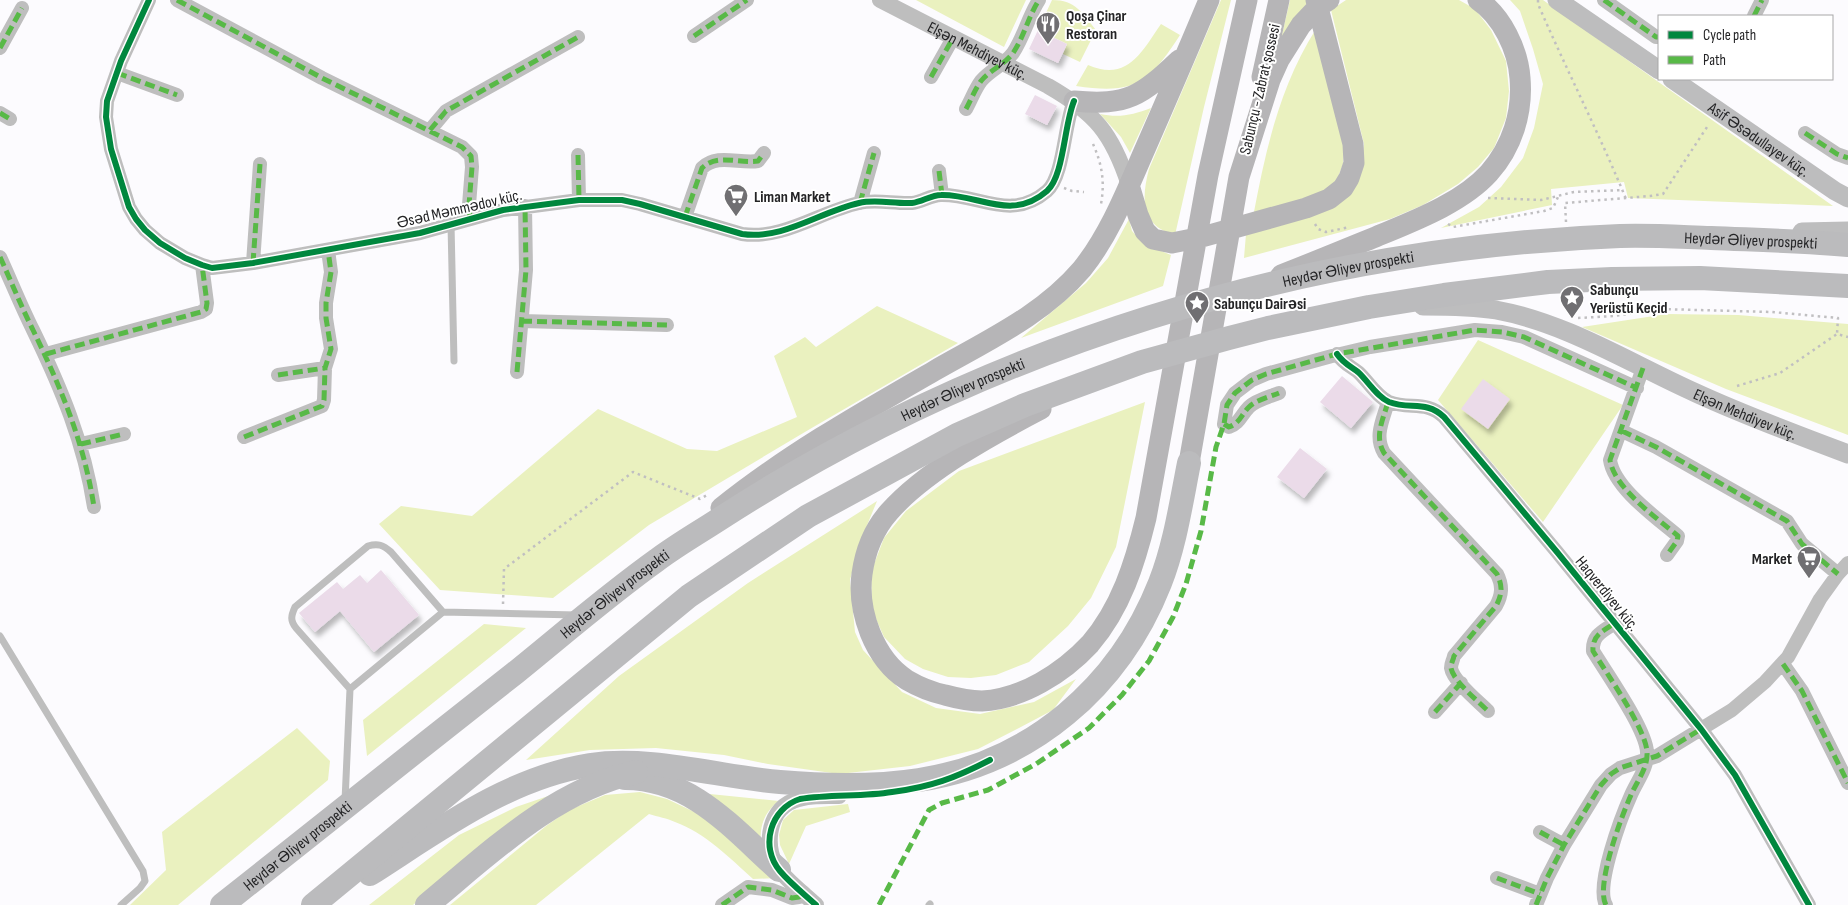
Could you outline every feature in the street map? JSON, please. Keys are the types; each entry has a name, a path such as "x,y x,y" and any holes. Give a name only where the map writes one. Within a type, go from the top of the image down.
{"highway":[{"name":"Heydər Əliyev prospekti","path":"222,905 657,560 773,484 858,438 940,397 1080,339 1242,291 1366,264 1442,252 1549,240 1645,236 1848,245"},
{"path":"313,905 689,596 808,516 957,435 1025,405 1142,362 1229,338 1369,307 1444,295 1539,283 1594,280 1700,278 1848,286"},
{"path":"322,905 511,788 558,771 618,763 677,768 776,782 844,786 922,780 990,760 1043,732 1070,711 1089,695 1124,652 1144,618 1161,580 1174,539 1189,463"},
{"path":"427,905 526,825 572,796 595,784 613,778 652,770 677,768"},
{"path":"613,778 631,778 653,782 673,787 692,796 710,808 779,870"}],"main road":[{"path":"657,560 734,498 784,462 865,410 1013,326 1049,301 1066,286 1091,256 1114,217 1210,0"},
{"path":"1095,380 1003,429 937,471 888,512 877,529 863,564 860,585 862,604 868,627 880,652 905,679 928,691 956,698 982,701 1008,696 1037,684 1062,669 1090,643 1106,623 1124,589 1137,554 1157,461 1208,175 1247,0"},
{"name":"Sabunçu - Zabrat şossesi","path":"1239,177 1279,0"},
{"path":"1242,291 1407,224 1466,192 1488,174 1504,153 1513,134 1519,112 1520,69 1515,52 1506,33 1494,16 1478,0"},
{"path":"1557,0 1658,69"},
{"path":"1129,185 1138,215 1146,231 1153,239 1172,244 1306,208 1329,199 1343,188 1354,163 1353,144 1321,2"},
{"path":"1189,463 1239,177 1270,80 1279,60 1301,25 1321,2"},
{"path":"1074,102 1100,104 1118,101 1142,92 1154,84 1187,53"},
{"name":"Asif Əsədullayev küç.","path":"1673,80 1848,198"},
{"path":"1645,236 1848,231"},
{"name":"Elşən Mehdiyev küç.","path":"1369,307 1448,306 1497,310 1560,329 1753,418 1848,454"}],"street":[{"name":"Əsəd Məmmədov küç.","path":"149,0 116,73 107,101 106,117 111,150 129,207 145,230 160,243 185,258 202,266 212,268 253,263 385,240 503,210 579,200 622,200 662,209 754,236 780,232 843,208 874,201 913,203 942,195 957,196 984,203 1017,205 1035,200 1048,190 1055,181"},
{"path":"177,0 322,78 462,147 471,156 470,219"},
{"path":"694,36 747,0"},
{"name":"Elşən Mehdiyev küç.","path":"880,0 1004,63 1074,102 1090,116 1112,144 1121,160 1129,185"},
{"path":"966,109 980,82 992,70 1004,63 1016,47 1039,0"},
{"path":"1604,0 1658,37"},
{"path":"1754,15 1762,0"},
{"path":"0,48 25,4"},
{"path":"430,130 446,111 578,37"},
{"path":"931,77 953,38"},
{"path":"116,73 177,95"},
{"path":"1055,181 1068,117 1074,102"},
{"path":"1805,133 1838,154 1848,158"},
{"path":"685,217 702,168 707,162 716,160 758,161 764,153"},
{"path":"860,203 874,153"},
{"path":"578,156 579,200"},
{"path":"253,263 260,164"},
{"path":"939,171 942,195"},
{"path":"517,372 526,270 525,206"},
{"path":"244,437 322,406 324,400 325,368 331,349 326,318 326,303 331,272 328,250"},
{"path":"0,257 46,354 71,414 90,479 94,506"},
{"path":"46,354 201,312 206,309 207,303 202,266"},
{"path":"522,321 667,325"},
{"path":"1279,393 1258,401 1249,408 1235,425 1229,427 1224,424 1227,405 1235,393 1252,380 1266,374 1337,354 1463,331 1502,332 1524,337 1637,388"},
{"path":"1337,354 1344,364 1358,373 1388,402 1378,436 1379,444 1384,453 1497,574 1500,580 1501,598 1454,656 1451,664 1451,671 1460,684 1488,711"},
{"path":"278,375 325,368"},
{"path":"1643,368 1622,431 1610,460 1624,487 1678,536 1677,541 1667,555"},
{"name":"Haqverdiyev küç.","path":"1388,402 1427,406 1438,411 1444,417 1701,729 1735,775 1809,905"},
{"path":"1622,431 1656,447 1722,486 1780,516 1790,525 1802,544 1838,574"},
{"path":"81,444 124,434"},
{"path":"1497,878 1538,900 1564,845 1601,785 1611,774 1620,768 1657,756 1732,710 1765,682 1783,664 1794,649 1824,594 1848,563"},
{"path":"1606,905 1603,889 1615,838 1647,759 1646,743 1635,721 1593,651 1592,644 1595,637 1614,623"},
{"path":"1783,664 1793,676 1802,692 1848,782"},
{"path":"1435,712 1460,684"},
{"path":"816,905 779,870 770,850 770,836 776,817 782,808 791,802 815,796 892,793 921,787 957,777 990,760"},
{"path":"1540,832 1564,845"},
{"path":"722,905 748,887 772,890 792,898 799,897 804,893"}],"lane":[{"path":"451,224 454,362"},
{"path":"345,808 350,689 296,628 292,622 291,615 295,607 368,546 376,544 384,546 391,552 443,612"},
{"path":"350,689 443,612 587,615"},
{"path":"0,636 143,871 145,881 121,905"}],"path":[{"path":"1538,0 1548,28 1626,198"},
{"path":"1565,203 1663,194 1719,111"},
{"path":"1089,136 1102,167 1104,181 1099,210"},
{"path":"1055,181 1063,188 1084,192"},
{"path":"1482,201 1494,198 1541,200 1574,192 1623,190"},
{"path":"1572,319 1614,316 1661,309 1772,312 1838,318 1837,334"},
{"path":"1737,386 1780,373 1837,334 1848,337"},
{"path":"503,613 504,569 633,472 700,500 717,490"}],"green space":[{"path":"916,0 1026,0 1004,47"},
{"path":"1052,0 1067,2 1073,5 1096,30 1080,62 1063,54 1067,44 1038,30"},
{"path":"1221,0 1231,0 1175,235 1155,225 1150,218 1146,210 1145,201 1146,180"},
{"path":"1290,0 1308,0 1308,2 1281,39"},
{"path":"1346,0 1459,0 1475,9 1491,30 1506,61 1509,91 1506,118 1494,148 1478,167 1458,184 1423,205 1390,219 1244,258 1246,234 1360,170 1364,144 1331,10"},
{"path":"1510,0 1543,0 1833,206 1628,198 1624,182 1551,189 1552,205 1441,228 1479,207 1501,187 1523,158 1534,128 1543,84 1520,11"},
{"path":"1161,24 1180,35 1149,75 1138,82 1113,89 1076,86 1088,65 1113,70 1132,62 1147,45"},
{"path":"1316,29 1344,147 1343,164 1337,180 1321,195 1253,217 1263,167 1283,96 1303,51"},
{"path":"1151,108 1130,153 1121,137 1100,114 1126,115"},
{"path":"1129,219 1132,231 1144,244 1171,255 1163,286 1021,338 1086,283 1108,258"},
{"path":"877,306 958,343 649,525 553,598 440,590 379,524 401,506 472,516 598,409 687,449 717,451 797,417 774,356 805,337 816,347"},
{"path":"1667,314 1738,315 1848,324 1848,435 1726,389 1582,327"},
{"path":"1478,340 1623,405 1543,522 1438,400"},
{"path":"1145,402 1116,547 1091,598 1068,626 1029,662 996,675 971,678 948,677 923,669 905,659 884,637 872,610 871,572 884,538 906,511 959,471"},
{"path":"877,501 861,540 850,580 855,632 863,650 902,692 936,708 980,714 1034,702 1076,679 1053,710 978,749 910,766 839,774 768,764 724,755 656,748 590,750 526,760 619,676 748,583"},
{"path":"484,624 526,628 367,756 363,720"},
{"path":"297,728 330,761 328,780 178,905 130,905 166,870 162,832"},
{"path":"640,792 667,799 703,816 777,878 753,879 707,839 686,827 649,814 536,905 450,905 546,826 569,810 605,795"},
{"path":"700,793 779,801 770,809 764,819 761,843"},
{"path":"554,794 413,905 369,905 459,835 516,807"},
{"path":"848,804 850,812 806,826 789,864 780,845 779,835 783,820 794,810"}],"building":[{"path":"1038,30 1067,44 1058,63 1029,49"},
{"path":"1035,95 1057,106 1047,125 1025,114"},
{"path":"1342,376 1373,402 1351,428 1320,402"},
{"path":"1483,379 1510,399 1488,429 1461,409"},
{"path":"1300,448 1327,469 1304,498 1277,477"},
{"path":"381,570 419,615 374,652 340,611 315,632 299,613 337,582 343,589 360,575 367,583"}],"marked path":[{"path":"177,0 322,78 462,147 471,156 470,219"},
{"path":"694,36 747,0"},
{"path":"966,109 981,81 1013,53 1039,0"},
{"path":"1604,0 1658,37"},
{"path":"1754,15 1762,0"},
{"path":"0,48 22,8"},
{"path":"430,130 446,111 578,37"},
{"path":"931,77 953,38"},
{"path":"117,73 177,95"},
{"path":"0,113 10,119"},
{"path":"1805,133 1837,154 1848,158"},
{"path":"685,217 702,168 714,161 721,160 758,161 764,153"},
{"path":"860,203 874,153"},
{"path":"578,155 579,200"},
{"path":"253,263 260,164"},
{"path":"939,171 942,195"},
{"path":"517,372 526,270 525,206"},
{"path":"244,437 322,406 324,400 325,368 331,349 326,318 326,303 331,272 328,250"},
{"path":"0,257 62,394 78,438 90,483 94,507"},
{"path":"46,354 201,312 206,309 207,303 202,265"},
{"path":"522,321 667,325"},
{"path":"879,905 929,810 942,803 988,790 1036,764 1089,728 1122,695 1149,661 1173,617 1186,584 1201,531 1216,447 1224,424 1227,405 1235,393 1252,380 1266,374 1337,354 1475,330 1502,332 1524,337 1637,388"},
{"path":"278,375 325,368"},
{"path":"1643,368 1610,460 1613,471 1628,492 1678,536 1677,541 1667,555"},
{"path":"1224,424 1229,427 1233,425 1252,405 1279,393"},
{"path":"1388,402 1380,434 1381,447 1384,453 1499,578 1501,590 1496,606 1454,656 1451,666 1456,679 1488,711"},
{"path":"1622,431 1656,447 1787,521 1802,544 1838,574"},
{"path":"81,444 124,434"},
{"path":"1606,905 1604,883 1611,850 1647,758 1645,742 1633,716 1593,651 1596,637 1615,623"},
{"path":"1783,664 1802,691 1848,783"},
{"path":"1435,712 1461,683"},
{"path":"1536,905 1564,845 1601,785 1611,774 1620,768 1657,756 1701,729"},
{"path":"1540,832 1564,845"},
{"path":"1497,878 1540,894"},
{"path":"722,905 748,887 772,890 792,898 799,897 804,893"}],"cycle path":[{"path":"149,0 121,61 107,101 106,117 111,149 129,207 145,230 160,243 185,258 212,268 253,263 420,233 503,210 579,200 622,200 742,234 757,235 787,229 844,207 865,202 912,203 941,195 1008,206 1021,205 1034,200 1053,184 1074,101"},
{"path":"1337,354 1344,362 1358,372 1385,400 1397,404 1431,409 1444,417 1701,729 1735,775 1809,905"},
{"path":"816,905 780,871 770,850 769,840 775,819 790,804 800,799 823,796 881,794 906,790 954,777 990,760"}],"place":[{"name":"Qoşa Çinar Restoran","path":"1048,45"},
{"name":"Liman Market","path":"736,217"},
{"name":"Sabunçu Yerüstü Keçid","path":"1572,319"},
{"name":"Sabunçu Dairəsi","path":"1197,324"},
{"name":"Market","path":"1809,579"}]}
